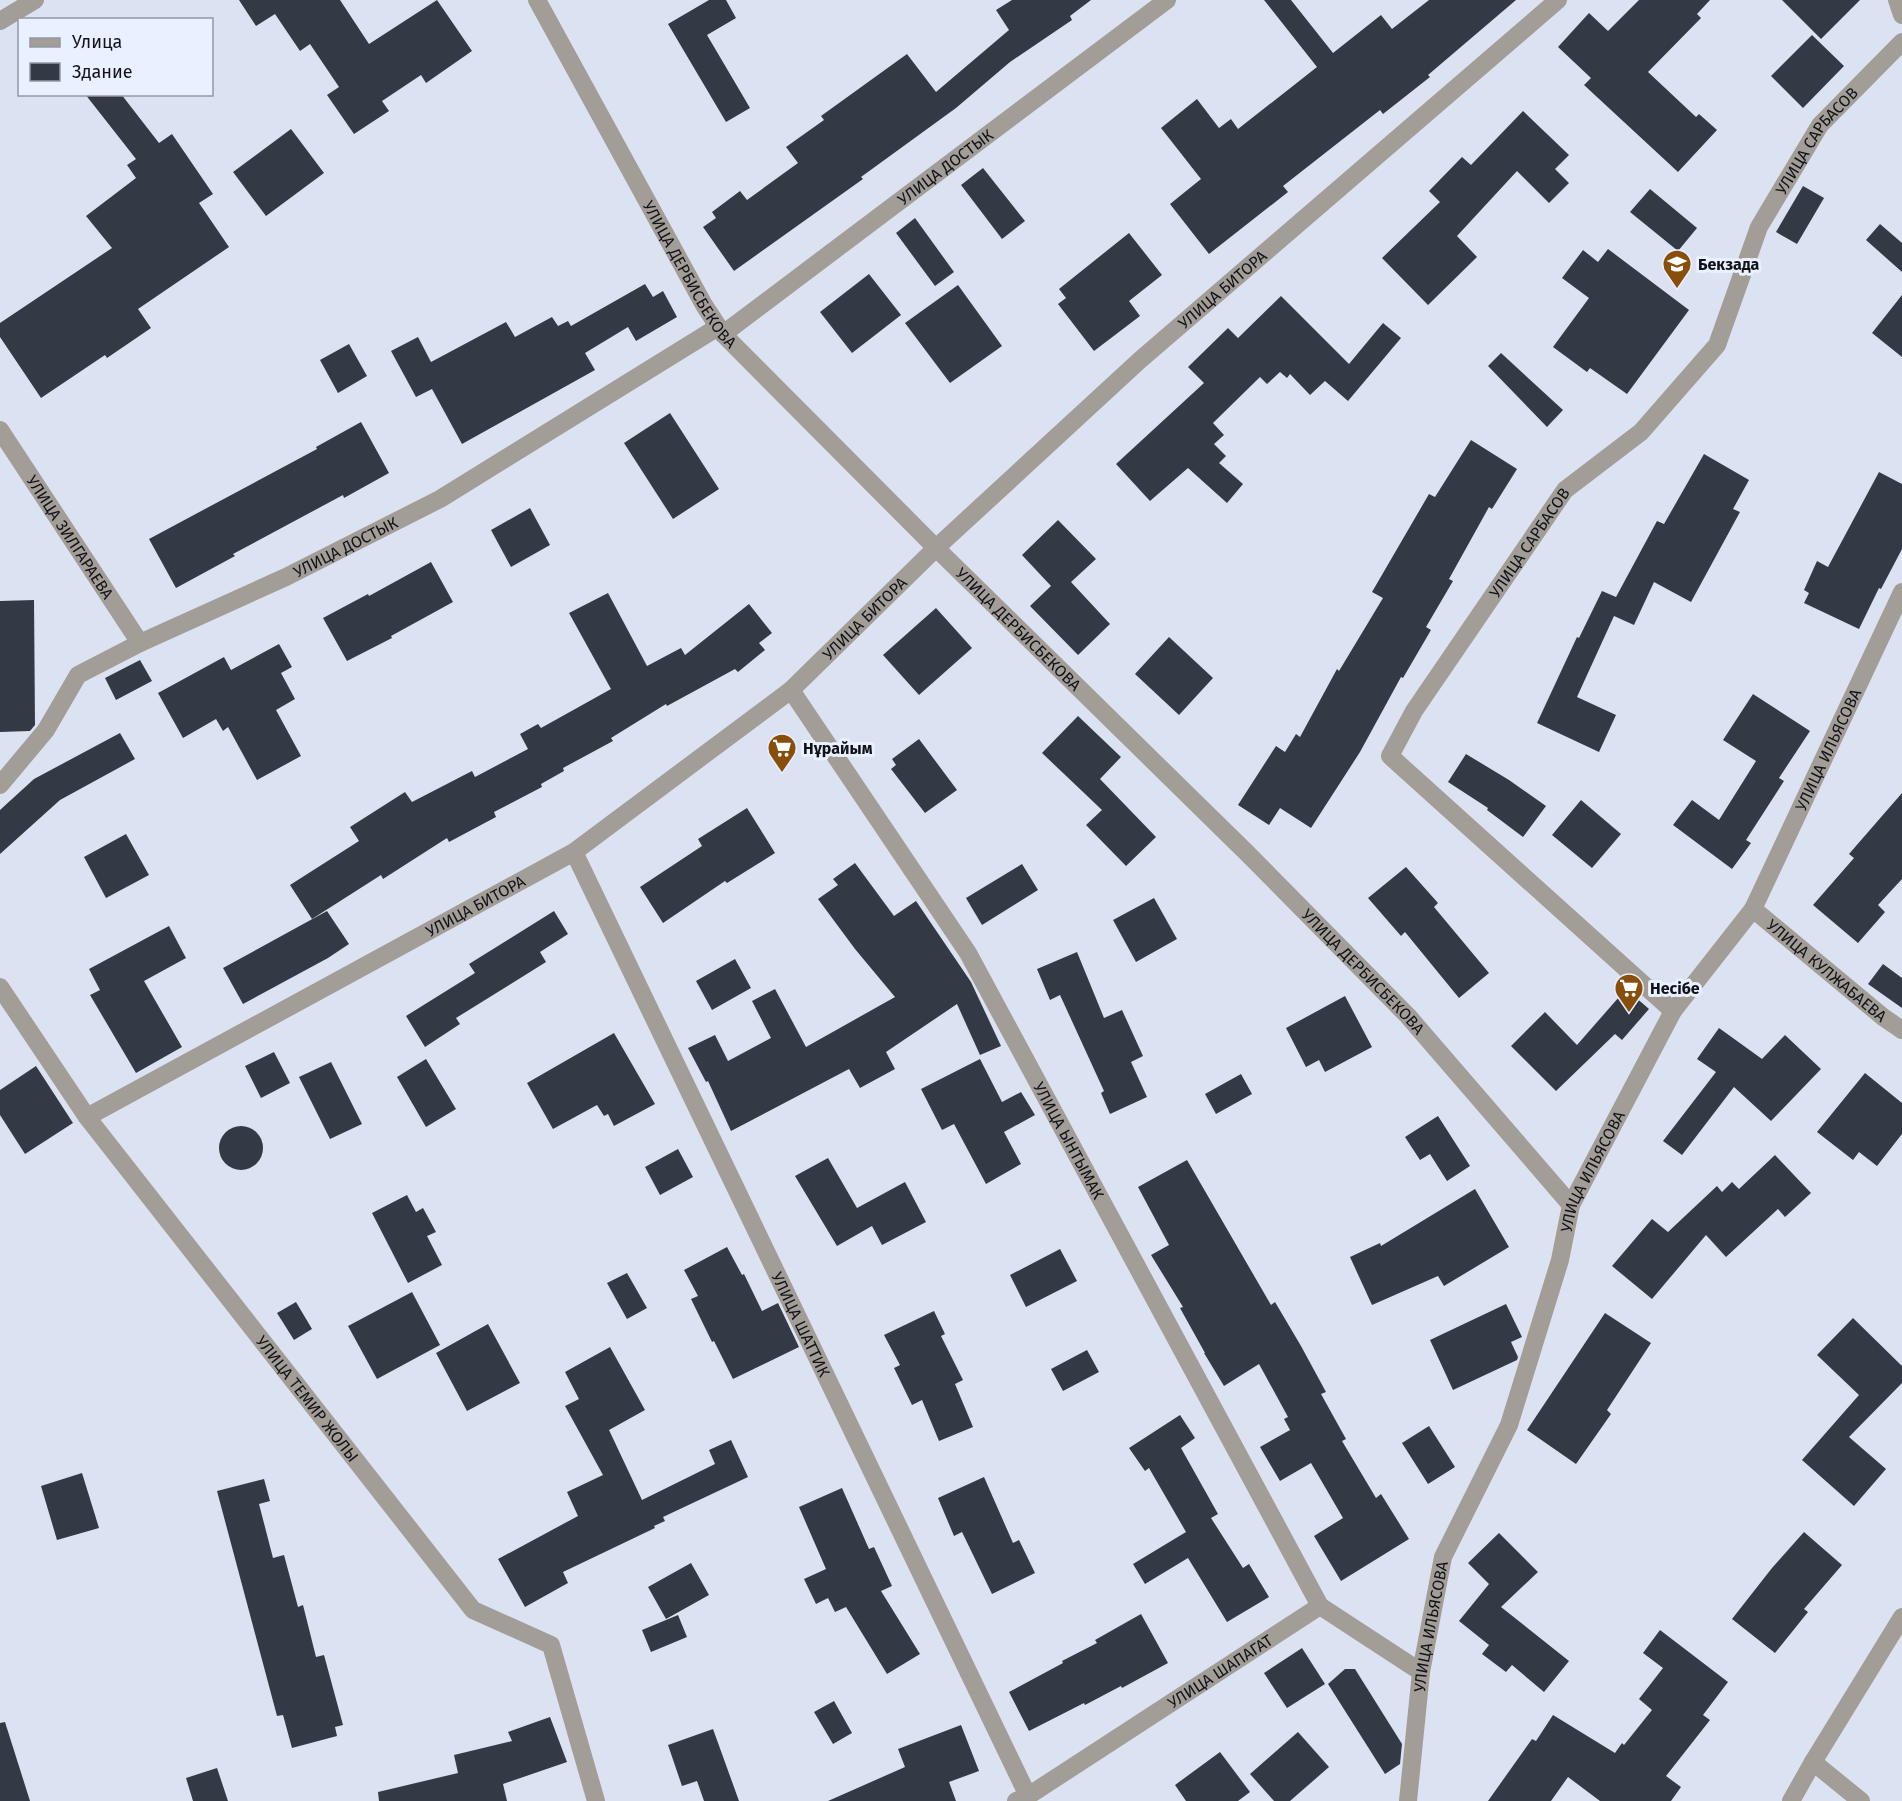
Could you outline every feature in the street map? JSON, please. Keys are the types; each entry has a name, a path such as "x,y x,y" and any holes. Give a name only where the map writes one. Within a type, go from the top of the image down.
{"street":[{"path":"0,21 35,0"},
{"name":"УЛИЦА ДЕРБИСБЕКОВА","path":"537,0 720,331 936,548 1248,854 1400,1008 1571,1205"},
{"name":"УЛИЦА ДОСТЫК","path":"0,785 46,730 78,675 140,643 286,577 440,499 720,331 1167,0"},
{"name":"УЛИЦА БИТОРА","path":"87,1117 574,852 791,690 936,548 1140,360 1558,0"},
{"path":"1898,0 1902,15"},
{"name":"УЛИЦА САРБАСОВ","path":"1673,1011 1390,756 1414,711 1565,490 1641,432 1718,345 1759,226 1820,125 1902,42"},
{"name":"УЛИЦА ЗИЛГАРАЕВА","path":"0,430 140,643"},
{"name":"УЛИЦА ИЛЬЯСОВА","path":"1408,1801 1421,1672 1443,1557 1509,1425 1560,1260 1571,1205 1673,1011 1753,909 1902,592"},
{"name":"УЛИЦА ЫНТЫМАК","path":"791,690 968,953 1320,1606"},
{"name":"УЛИЦА ШАТТИК","path":"574,852 1022,1798"},
{"name":"УЛИЦА КУЛЖАБАЕВА","path":"1753,909 1883,1017 1902,1030"},
{"name":"УЛИЦА ТЕМИР ЖОЛЫ","path":"0,987 87,1117 472,1610 551,1645 596,1801"},
{"path":"1320,1606 1421,1672"},
{"name":"УЛИЦА ШАПАГАТ","path":"1022,1798 1320,1606"},
{"path":"1791,1801 1813,1761 1902,1617"},
{"path":"1813,1761 1861,1801"}],"building":[{"path":"239,0 340,0 369,44 437,0 472,51 426,83 421,75 382,101 389,111 354,134 327,95 339,87 310,44 300,51 275,14 256,26"},
{"path":"709,0 726,0 736,18 707,35 750,108 726,122 668,24"},
{"path":"1012,0 1091,0 1070,16 1072,20 1010,62 956,108 861,177 863,179 734,271 703,227 716,218 712,212 740,191 747,200 798,163 786,147 824,120 821,116 907,54 936,92 1009,30 996,10"},
{"path":"1264,0 1291,0 1333,53 1381,15 1392,29 1429,0 1516,0 1428,75 1430,77 1383,114 1380,110 1283,186 1288,192 1209,254 1170,204 1201,179 1161,128 1197,99 1219,128 1231,119 1238,129 1317,67"},
{"path":"1639,0 1710,0 1697,14 1701,18 1648,72 1696,117 1699,114 1717,130 1678,172 1584,85 1591,78 1558,47 1589,13 1608,31"},
{"path":"1782,0 1860,0 1821,39"},
{"path":"1812,35 1844,66 1803,108 1771,76"},
{"path":"87,96 123,96 159,143 172,134 213,194 199,203 229,247 138,309 151,328 107,358 105,355 41,398 0,337 0,323 112,248 86,216 136,178 127,165 136,159"},
{"path":"1523,111 1569,155 1555,169 1569,183 1549,203 1517,171 1457,236 1477,257 1428,305 1382,258 1440,202 1429,191 1462,157 1471,165"},
{"path":"291,129 324,173 266,216 233,172"},
{"path":"983,168 1025,221 1002,239 961,185"},
{"path":"1803,186 1824,198 1797,244 1776,232"},
{"path":"1650,189 1697,228 1678,251 1630,212"},
{"path":"915,218 954,272 935,286 896,233"},
{"path":"1880,224 1902,243 1902,272 1866,240"},
{"path":"1129,233 1162,275 1129,301 1140,316 1094,351 1058,304 1066,298 1059,289"},
{"path":"1608,249 1689,310 1627,394 1590,368 1587,372 1553,347 1589,298 1562,278 1583,250 1598,262"},
{"path":"869,274 901,315 852,353 820,312"},
{"path":"645,284 653,297 663,291 677,317 636,341 628,327 585,353 595,370 462,444 432,389 416,397 391,351 418,337 431,362 506,322 515,337 552,317 558,326 568,321 571,326"},
{"path":"958,285 1002,346 950,383 905,323"},
{"path":"1902,295 1902,357 1872,333"},
{"path":"1281,296 1349,364 1383,323 1401,338 1348,401 1325,381 1310,395 1290,374 1287,378 1280,372 1267,384 1260,377 1213,423 1224,435 1214,444 1226,456 1219,463 1243,484 1227,503 1188,468 1150,501 1116,464 1204,383 1188,367 1228,328 1238,338"},
{"path":"349,344 367,376 338,393 320,360"},
{"path":"1501,353 1563,410 1547,427 1488,366"},
{"path":"670,413 719,489 673,519 624,443"},
{"path":"361,422 389,473 233,554 235,556 176,588 149,539 317,449 316,447"},
{"path":"1471,440 1517,469 1492,509 1489,507 1449,579 1453,581 1426,627 1431,630 1403,678 1401,677 1360,752 1311,828 1280,808 1269,825 1238,805 1276,746 1285,752 1296,734 1300,737 1337,669 1339,671 1383,598 1372,592 1429,494 1435,497"},
{"path":"1704,454 1749,480 1733,509 1740,512 1691,602 1654,582 1634,625 1614,616 1577,697 1616,715 1599,752 1537,723 1577,637 1579,638 1602,591 1616,597 1657,521 1664,524"},
{"path":"1879,472 1902,484 1902,549 1859,629 1804,603 1809,593 1804,590 1817,561 1828,567"},
{"path":"530,508 550,545 511,567 491,530"},
{"path":"1058,520 1096,559 1071,582 1110,624 1078,655 1030,606 1051,586 1022,555"},
{"path":"431,562 453,602 347,661 323,618"},
{"path":"608,593 647,666 681,648 685,655 749,604 772,633 759,643 765,650 738,672 735,669 667,706 666,704 611,738 613,741 563,768 564,771 541,784 542,787 494,812 496,817 449,842 447,838 383,879 381,875 312,919 290,885 359,841 350,827 405,792 412,802 472,771 475,777 528,749 520,734 538,724 541,728 611,689 569,613"},
{"path":"34,600 35,725 30,731 0,732 0,601"},
{"path":"936,608 972,648 919,695 883,655"},
{"path":"1169,637 1213,678 1179,715 1135,674"},
{"path":"279,644 292,667 281,673 295,699 276,710 301,756 257,780 228,727 223,731 216,719 183,738 158,693 224,657 231,670"},
{"path":"140,660 152,681 116,700 105,678"},
{"path":"1753,694 1810,731 1779,778 1784,781 1746,840 1751,843 1732,869 1673,825 1692,800 1719,820 1756,761 1723,740"},
{"path":"1078,716 1121,757 1100,779 1156,837 1126,866 1086,825 1102,810 1042,753"},
{"path":"120,733 135,759 60,800 0,854 0,810 34,779"},
{"path":"919,739 957,790 925,813 891,769 896,765 892,759"},
{"path":"1466,754 1546,806 1523,837 1487,810 1488,808 1448,782"},
{"path":"1902,793 1902,879 1878,905 1885,912 1858,943 1813,905 1854,858 1849,854"},
{"path":"1581,800 1621,834 1592,868 1552,835"},
{"path":"747,808 775,853 727,883 725,881 663,923 640,887 702,846 698,839"},
{"path":"126,834 149,875 106,898 84,857"},
{"path":"855,863 894,916 916,901 971,982 1001,1046 980,1055 957,1004 886,1052 895,1069 860,1088 849,1069 731,1131 708,1081 706,1082 688,1048 715,1035 728,1061 771,1038 752,1001 775,989 806,1047 895,997 818,899 838,885 833,879"},
{"path":"1022,864 1038,890 982,925 966,898"},
{"path":"1406,867 1438,903 1434,907 1489,973 1459,998 1405,932 1401,936 1368,898"},
{"path":"1154,898 1177,939 1136,962 1113,920"},
{"path":"327,911 349,944 328,958 243,1004 223,968"},
{"path":"554,911 568,934 540,952 546,962 456,1018 460,1024 425,1047 406,1016 475,973 469,964"},
{"path":"169,926 186,958 144,981 182,1047 136,1073 90,995 100,990 89,969"},
{"path":"1077,952 1104,1018 1122,1010 1143,1056 1131,1062 1147,1097 1110,1114 1101,1093 1104,1091 1060,995 1050,1000 1037,969"},
{"path":"735,959 751,988 712,1010 696,981"},
{"path":"1883,964 1902,978 1902,1008 1868,984"},
{"path":"1626,989 1649,1009 1622,1040 1615,1034 1556,1091 1511,1046 1545,1012 1577,1045"},
{"path":"1345,996 1372,1047 1325,1072 1319,1060 1306,1067 1286,1028"},
{"path":"1719,1028 1762,1059 1785,1035 1821,1069 1771,1121 1734,1087 1682,1155 1663,1141 1716,1072 1697,1059"},
{"path":"614,1033 655,1104 614,1126 608,1114 604,1116 597,1105 553,1129 527,1083"},
{"path":"274,1052 290,1083 261,1098 245,1066"},
{"path":"426,1059 456,1109 426,1127 397,1077"},
{"path":"980,1059 1002,1102 1021,1092 1035,1115 1004,1132 1021,1164 986,1184 954,1124 942,1130 921,1089"},
{"path":"331,1062 362,1124 330,1139 299,1077"},
{"path":"36,1066 73,1123 25,1154 0,1115 0,1090"},
{"path":"1865,1073 1902,1103 1902,1134 1877,1166 1859,1152 1853,1160 1817,1132"},
{"path":"1241,1074 1252,1094 1216,1114 1205,1094"},
{"path":"1438,1116 1470,1166 1447,1181 1430,1154 1420,1160 1405,1137"},
{"path":"241,1126 256,1133 263,1148 256,1163 241,1170 226,1163 219,1148 226,1133"},
{"path":"678,1149 693,1177 660,1195 645,1167"},
{"path":"1775,1155 1811,1193 1785,1217 1778,1209 1726,1257 1706,1235 1652,1299 1612,1266 1652,1219 1668,1232 1717,1186 1722,1192 1732,1182 1739,1189"},
{"path":"828,1158 857,1208 905,1182 926,1222 882,1245 872,1226 837,1246 795,1176"},
{"path":"1187,1160 1271,1305 1275,1302 1301,1346 1326,1392 1321,1394 1346,1439 1342,1441 1376,1498 1381,1494 1409,1539 1341,1581 1314,1536 1343,1518 1311,1463 1280,1481 1260,1447 1290,1430 1284,1419 1288,1417 1259,1364 1224,1386 1180,1308 1183,1307 1151,1255 1169,1245 1138,1187"},
{"path":"1475,1189 1509,1247 1444,1286 1438,1276 1372,1305 1350,1257 1380,1243 1381,1246"},
{"path":"407,1195 416,1212 423,1208 436,1232 427,1236 442,1265 408,1283 372,1213"},
{"path":"727,1247 742,1275 744,1274 762,1311 778,1303 799,1347 733,1379 691,1299 698,1296 684,1270"},
{"path":"1060,1249 1077,1281 1026,1307 1010,1275"},
{"path":"627,1273 647,1308 627,1319 607,1283"},
{"path":"412,1292 440,1345 377,1379 348,1326"},
{"path":"296,1302 312,1329 294,1340 277,1313"},
{"path":"1506,1304 1522,1337 1511,1342 1518,1357 1517,1360 1453,1390 1430,1340"},
{"path":"934,1311 945,1334 941,1336 963,1380 955,1384 973,1427 939,1441 922,1400 912,1405 894,1368 900,1365 884,1335"},
{"path":"1605,1313 1651,1343 1607,1410 1611,1414 1576,1464 1527,1430"},
{"path":"1853,1318 1902,1366 1902,1383 1849,1437 1886,1469 1854,1506 1802,1460 1859,1395 1817,1355"},
{"path":"488,1324 520,1383 467,1411 436,1353"},
{"path":"610,1347 645,1410 609,1430 642,1500 715,1464 709,1450 731,1440 748,1477 663,1517 665,1521 654,1526 655,1528 563,1572 568,1583 525,1607 498,1559 578,1516 567,1492 603,1475 565,1406 579,1399 565,1372"},
{"path":"1087,1350 1099,1372 1063,1391 1051,1369"},
{"path":"1180,1415 1195,1438 1181,1448 1218,1514 1211,1518 1243,1568 1249,1564 1269,1597 1227,1622 1188,1558 1145,1584 1133,1564 1186,1532 1149,1468 1145,1471 1129,1448"},
{"path":"1429,1426 1455,1467 1428,1484 1402,1443"},
{"path":"82,1473 99,1528 57,1540 41,1486"},
{"path":"984,1477 1013,1543 1019,1540 1035,1573 992,1594 962,1532 954,1536 938,1498"},
{"path":"264,1479 270,1501 259,1504 273,1558 284,1555 298,1607 303,1605 316,1657 324,1655 343,1725 335,1727 337,1736 292,1748 283,1715 277,1716 217,1491"},
{"path":"842,1488 869,1549 874,1547 892,1586 881,1591 920,1654 887,1674 846,1607 835,1612 828,1598 816,1604 804,1579 826,1569 799,1507"},
{"path":"1804,1532 1842,1565 1804,1609 1808,1612 1775,1653 1732,1619"},
{"path":"1499,1533 1538,1572 1501,1607 1569,1661 1544,1692 1512,1665 1506,1672 1482,1654 1489,1645 1459,1621 1489,1584 1468,1563"},
{"path":"691,1563 709,1595 666,1619 648,1587"},
{"path":"1141,1614 1168,1663 1122,1688 1121,1686 1085,1705 1084,1703 1029,1731 1009,1692 1097,1643 1095,1640"},
{"path":"678,1615 687,1637 651,1652 642,1630"},
{"path":"1660,1630 1728,1682 1703,1715 1710,1720 1666,1776 1681,1787 1671,1801 1600,1801 1568,1777 1551,1801 1488,1801 1532,1739 1536,1741 1553,1715 1615,1753 1622,1743 1624,1745 1652,1710 1639,1699 1663,1668 1643,1653"},
{"path":"1302,1648 1325,1684 1287,1708 1264,1673"},
{"path":"1345,1669 1355,1669 1402,1744 1400,1764 1385,1774 1328,1684"},
{"path":"834,1701 852,1733 833,1744 814,1712"},
{"path":"550,1717 567,1762 503,1784 507,1801 379,1801 378,1792 458,1773 454,1755 512,1741 508,1732"},
{"path":"5,1722 30,1801 0,1801 0,1723"},
{"path":"961,1725 979,1771 949,1782 956,1801 828,1801 905,1767 898,1749"},
{"path":"713,1729 739,1801 704,1801 697,1781 682,1786 668,1745"},
{"path":"1298,1732 1329,1767 1290,1801 1274,1801 1250,1774"},
{"path":"1220,1752 1250,1792 1238,1801 1186,1801 1175,1785"},
{"path":"217,1768 228,1801 193,1801 186,1778"}],"place":[{"name":"Бекзада","path":"1677,290"},
{"name":"Нұрайым","path":"782,774"},
{"name":"Несібе","path":"1629,1014"}]}
